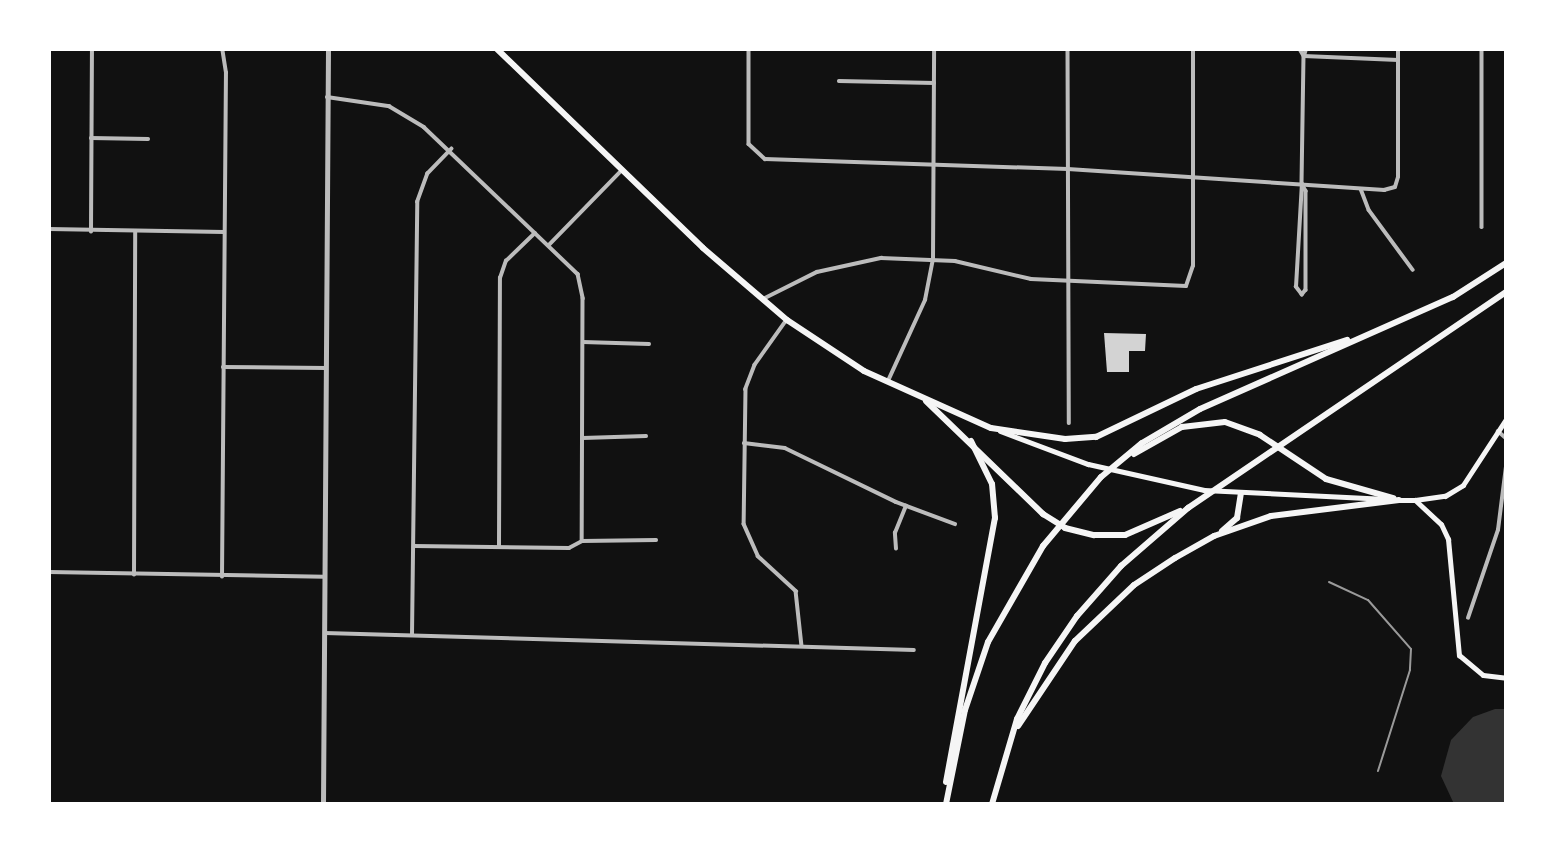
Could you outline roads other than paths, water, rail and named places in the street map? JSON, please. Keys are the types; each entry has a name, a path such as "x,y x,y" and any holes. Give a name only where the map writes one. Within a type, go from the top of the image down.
{"highway":[{"path":"498,49 622,170 787,320 887,383 991,428 1065,439 1096,437 1196,389 1369,333"},
{"path":"946,804 965,710 1000,617 1067,514 1124,458 1200,409 1460,293 1506,263"},
{"path":"992,804 1011,738 1045,663 1077,616 1121,566 1190,507 1506,292"},
{"path":"926,401 971,441 1043,514 1079,533 1125,536 1190,507"},
{"path":"1124,458 1182,427 1225,422 1260,435 1326,479 1399,500"},
{"path":"947,794 945,770 995,518 992,484 971,441"},
{"path":"1011,738 1056,666 1104,612 1135,585 1214,537 1237,518 1241,493"},
{"path":"1214,537 1293,511 1399,500"}],"main road":[{"path":"991,428 1088,464 1131,476 1241,493 1415,500 1445,496 1463,485 1506,419"},
{"path":"1415,500 1441,523 1448,539 1459,655 1483,675 1506,678"}],"street":[{"path":"91,232 92,49"},
{"path":"222,49 226,73 222,577"},
{"path":"323,804 328,49"},
{"path":"749,49 748,136 754,153 783,161 1068,169 1361,189 1392,188 1398,177 1398,49"},
{"path":"887,383 922,307 933,259 934,49"},
{"path":"1068,49 1069,423"},
{"path":"762,299 803,277 860,261 933,259 1067,281 1181,287 1191,281 1193,49"},
{"path":"1300,49 1304,56"},
{"path":"1302,184 1306,191 1307,290 1302,295 1296,287 1306,49"},
{"path":"1482,49 1482,227"},
{"path":"1304,56 1398,60"},
{"path":"839,81 934,83"},
{"path":"327,97 389,106 451,149 578,274 583,287 582,541"},
{"path":"91,138 148,139"},
{"path":"412,635 416,202 428,174 451,149"},
{"path":"550,245 622,170"},
{"path":"1361,189 1370,211 1413,270"},
{"path":"49,229 91,232 224,232"},
{"path":"134,575 135,232"},
{"path":"499,546 500,278 506,261 536,233"},
{"path":"787,320 750,376 744,443 744,524 748,542 758,556 796,591 802,646"},
{"path":"583,342 649,344"},
{"path":"223,367 326,368"},
{"path":"1498,431 1506,438"},
{"path":"583,438 646,436"},
{"path":"744,443 785,448 906,506 955,524"},
{"path":"1468,618 1499,530 1506,467"},
{"path":"896,549 895,533 906,506"},
{"path":"414,547 569,548 582,541 656,540"},
{"path":"49,572 324,577"},
{"path":"323,633 914,650"}],"railway":[{"path":"1329,582 1368,600 1411,649 1410,670 1378,771"}]}
